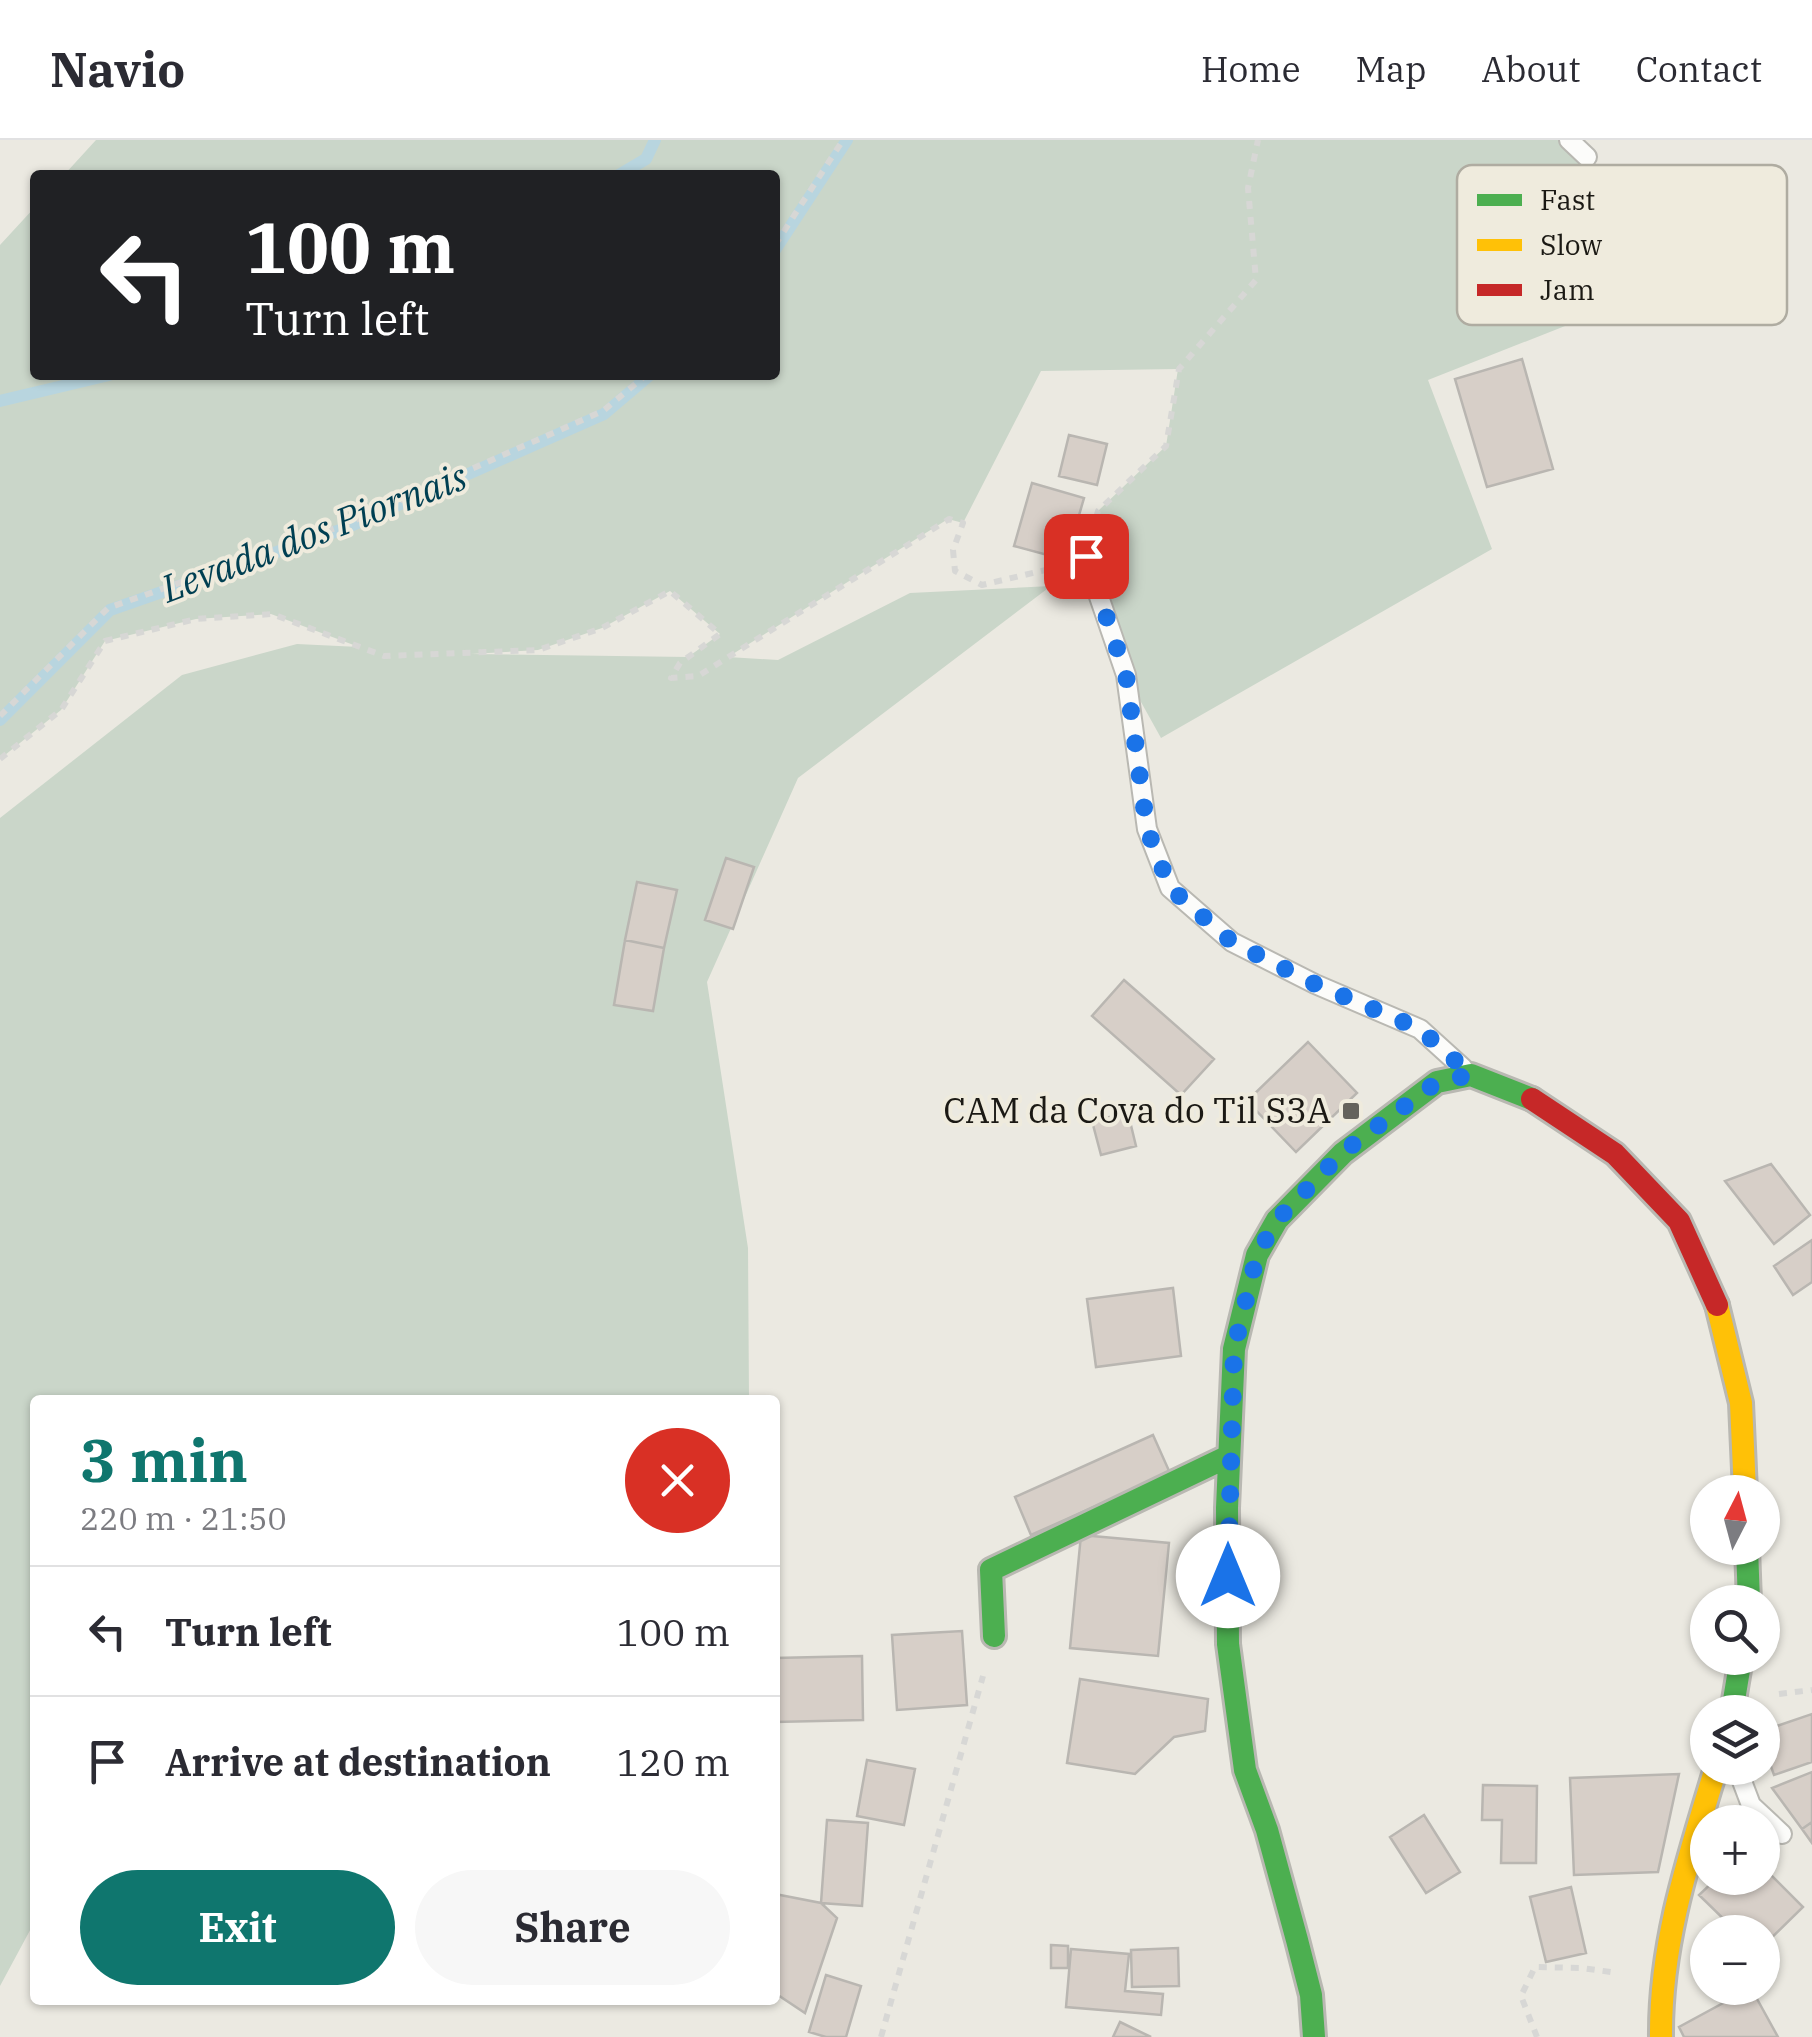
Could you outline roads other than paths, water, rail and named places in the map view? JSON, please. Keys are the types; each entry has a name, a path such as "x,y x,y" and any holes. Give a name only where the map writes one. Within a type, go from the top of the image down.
{"street":[{"path":"1314,2037 1310,1996 1297,1940 1245,1770 1228,1644 1234,1349 1257,1255 1277,1220 1343,1152 1437,1082 1471,1075 1536,1100 1615,1154 1679,1221 1722,1314 1741,1402 1744,1475"},
{"path":"994,1636 991,1570 1229,1456"},
{"path":"1661,2037 1660,1988 1676,1909 1711,1785"}],"lane":[{"path":"1569,140 1587,157"},
{"path":"1086,556 1126,675 1147,829 1170,888 1232,942 1315,984 1420,1029 1471,1075"},
{"path":"1743,1785 1751,1805 1782,1834"}],"waterway":[{"path":"627,170 646,159 655,140"},
{"name":"Levada dos Piornais","path":"780,242 847,140"},
{"path":"0,401 88,380"},
{"name":"Levada dos Piornais","path":"0,720 110,610 346,528 604,414 644,380"}],"place":[{"name":"CAM da Cova do Til S3A","path":"1351,1111"}]}
